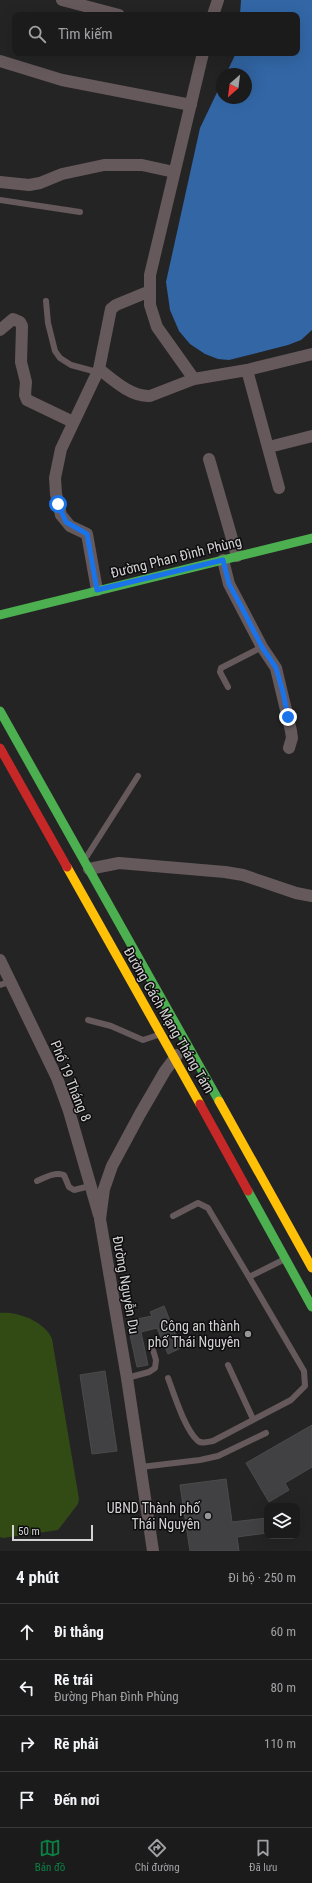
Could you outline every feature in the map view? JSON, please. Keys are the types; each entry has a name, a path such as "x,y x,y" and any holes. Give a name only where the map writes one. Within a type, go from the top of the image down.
{"main road":[{"name":"Đường Phan Đình Phùng","path":"0,615 312,538"},
{"name":"Đường Cách Mạng Tháng Tám","path":"0,711 87,865 168,1029 174,1057 294,1254 312,1268"},
{"name":"Đường Cách Mạng Tháng Tám","path":"0,748 168,1029 188,1048 294,1254 312,1307"}],"street":[{"path":"62,0 108,12"},
{"path":"214,12 218,0"},
{"path":"194,379 158,327 150,305 150,275 202,56"},
{"path":"0,61 62,80 125,91 190,105"},
{"path":"0,182 29,185 40,183 62,174 110,165 142,165 174,172"},
{"path":"97,590 87,534 66,522 61,515 56,494 56,464 73,422 98,371 111,309 116,305 150,291"},
{"path":"0,330 13,319 20,322 22,326 21,362 26,382 26,398 73,422"},
{"path":"98,371 136,394 150,396 194,379 247,370 312,354"},
{"path":"247,370 279,488"},
{"path":"269,448 312,436"},
{"path":"209,459 237,556"},
{"path":"223,560 229,584 278,676 291,731 292,738 289,748"},
{"path":"87,865 119,863 243,874 296,893 312,896"},
{"name":"Phố 19 Tháng 8","path":"0,960 5,984 56,1078 69,1111 100,1219"},
{"name":"Đường Nguyễn Du","path":"153,1551 127,1378 100,1219 104,1189 112,1166 140,1114 174,1057 188,1048"}],"lane":[{"path":"0,200 80,212"},
{"path":"46,301 48,323 55,351 60,358 71,365 98,371"},
{"path":"228,687 220,672 221,668 262,647"},
{"path":"87,865 138,776"},
{"path":"88,1020 111,1026 143,1040 168,1029"},
{"path":"36,1181 52,1174 60,1173 64,1175 69,1187 74,1190 90,1186"},
{"path":"168,1378 180,1411 191,1432 198,1441 204,1443 212,1441 291,1400 306,1386 306,1378 301,1365 208,1208 198,1203 173,1216"},
{"path":"250,1277 294,1254"},
{"path":"127,1378 149,1372 154,1368 156,1360 151,1343"},
{"path":"228,1365 253,1419"},
{"path":"141,1467 200,1460 218,1456 266,1433"}],"green space":[{"path":"0,1313 15,1314 30,1319 43,1327 52,1339 79,1499 78,1504 58,1530 3,1538 0,1537"}],"water":[{"path":"241,0 312,0 312,330 301,340 288,345 229,360 218,359 205,354 190,344 179,331 170,310 166,282 200,128 216,95 216,104 252,104 252,68 229,68 235,56 300,56 300,12 240,12"}],"building":[{"path":"164,1306 181,1348 168,1354 157,1328 141,1332 148,1365 137,1367 127,1321 152,1316 150,1312"},
{"path":"105,1371 117,1451 92,1454 80,1375"},
{"path":"312,1425 312,1467 285,1483 289,1490 269,1502 246,1463"},
{"name":"UBND Thành phố Thái Nguyên","path":"226,1479 232,1522 264,1518 264,1533 237,1537 239,1551 190,1551 180,1485"}],"traffic: fast":[{"path":"0,615 312,538"},
{"path":"0,711 219,1101"},
{"path":"248,1191 312,1307"}],"traffic: slow":[{"path":"67,867 200,1104"},
{"path":"219,1101 312,1268"}],"traffic: jam":[{"path":"0,748 67,867"},
{"path":"200,1104 248,1191"}],"place":[{"name":"Công an thành phố Thái Nguyên","path":"248,1334"},
{"name":"UBND Thành phố Thái Nguyên","path":"208,1516"}],"route":[{"path":"58,504 61,515 66,522 70,526 82,530 87,534 97,590 223,560 226,578 262,647 276,668 288,717"}]}
